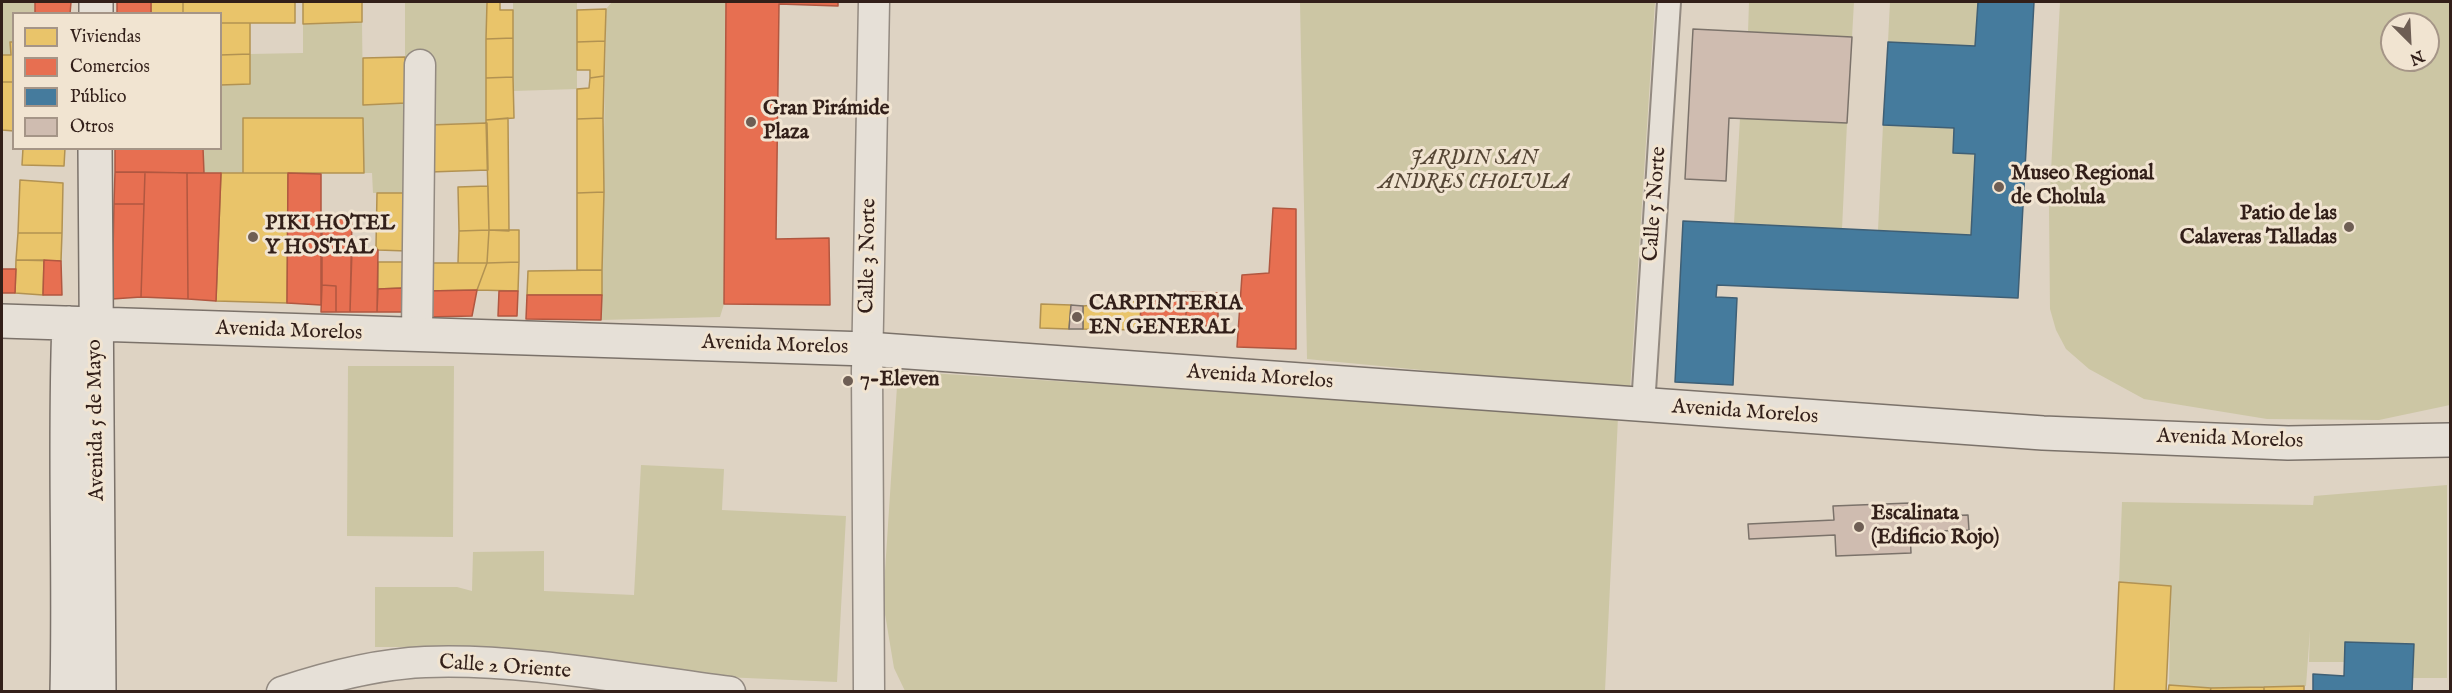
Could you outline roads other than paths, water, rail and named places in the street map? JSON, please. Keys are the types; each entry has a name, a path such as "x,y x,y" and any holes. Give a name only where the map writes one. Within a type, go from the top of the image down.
{"main road":[{"name":"Avenida 5 de Mayo","path":"67,692 70,577 65,383 82,324 95,150"},
{"name":"Avenida Morelos","path":"2,321 867,349 2043,433 2288,443 2451,440"},
{"name":"Avenida 5 de Mayo","path":"82,324 99,387 99,692"}],"street":[{"name":"Calle 3 Norte","path":"869,692 867,349 874,2"},
{"name":"Calle 5 Norte","path":"1642,406 1669,2"},
{"path":"417,335 420,65"},
{"name":"Calle 2 Oriente","path":"282,692 333,676 424,662 506,664 730,692"}],"place":[{"name":"Gran Pirámide Plaza","path":"751,122"},
{"name":"Museo Regional de Cholula","path":"1999,187"},
{"name":"Patio de las Calaveras Talladas","path":"2349,227"},
{"name":"PIKI HOTEL Y HOSTAL","path":"253,237"},
{"name":"CARPINTERIA EN GENERAL","path":"1077,317"},
{"name":"7-Eleven","path":"848,381"},
{"name":"Escalinata (Edificio Rojo)","path":"1859,527"}],"park label":[{"name":"JARDIN SAN ANDRES CHOLULA","path":"1474,172"}]}
